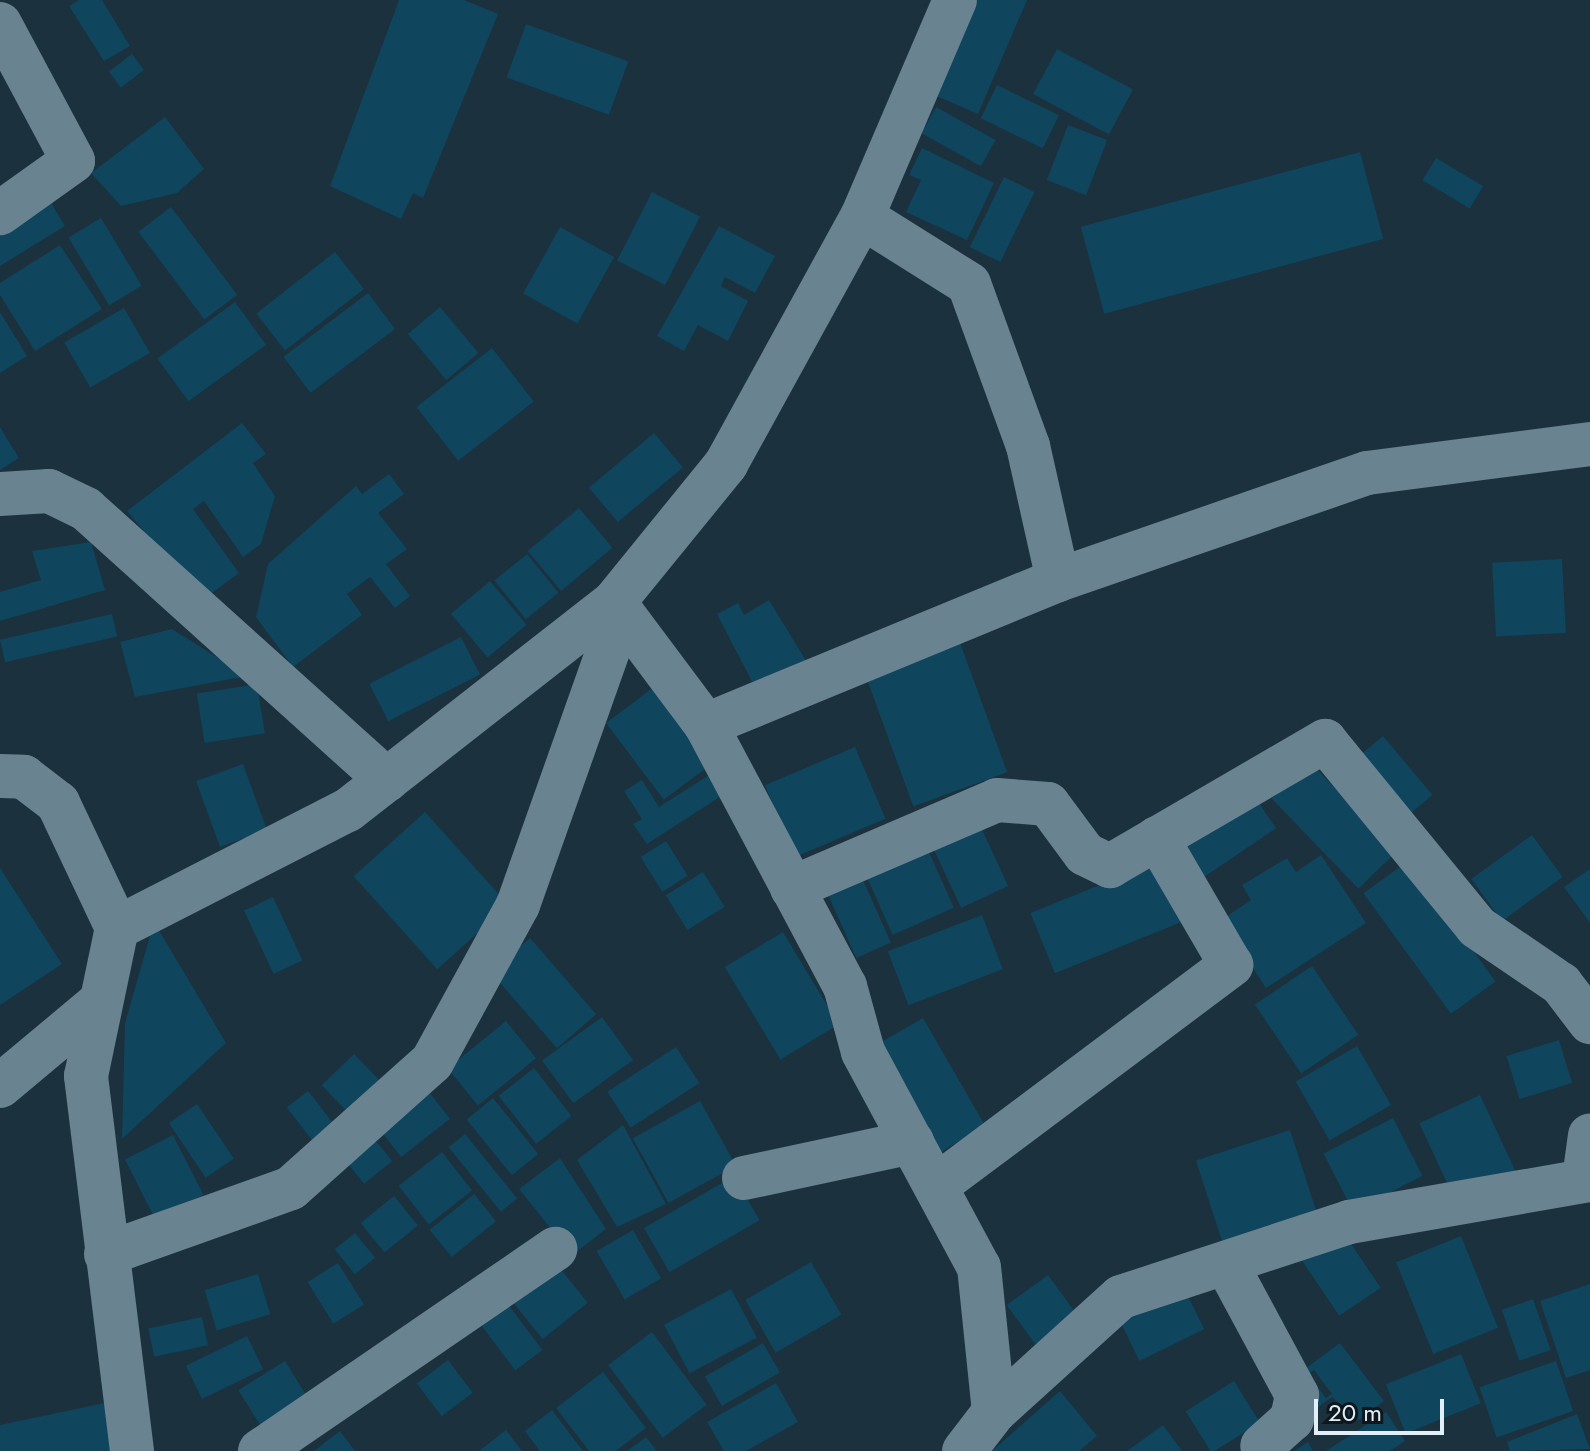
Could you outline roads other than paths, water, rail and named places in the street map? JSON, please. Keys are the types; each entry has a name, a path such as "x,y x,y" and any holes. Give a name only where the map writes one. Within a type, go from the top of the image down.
{"street":[{"path":"117,928 348,810 618,607 726,464 862,217 955,0"},
{"path":"0,24 73,161 0,213"},
{"path":"862,217 969,284 1028,446 1058,580"},
{"path":"706,725 1058,580 1367,473 1590,444"},
{"path":"0,494 49,491 86,509 387,780"},
{"path":"618,607 706,725 845,986 863,1052 979,1267 994,1412"},
{"path":"106,1254 291,1188 432,1062 518,905 618,607"},
{"path":"792,888 997,800 1048,804 1085,854 1110,866 1325,741 1477,927 1561,984 1590,1022"},
{"path":"0,776 24,777 58,803 117,928 97,1005 86,1076 132,1451"},
{"path":"936,1186 1231,965 1157,838"},
{"path":"0,1086 97,1005"},
{"path":"964,1451 994,1412 1121,1297 1227,1265 1349,1222 1587,1179 1590,1135"},
{"path":"744,1178 912,1142"},
{"path":"260,1451 555,1249"},
{"path":"1227,1265 1297,1395 1292,1419 1262,1446"}]}
